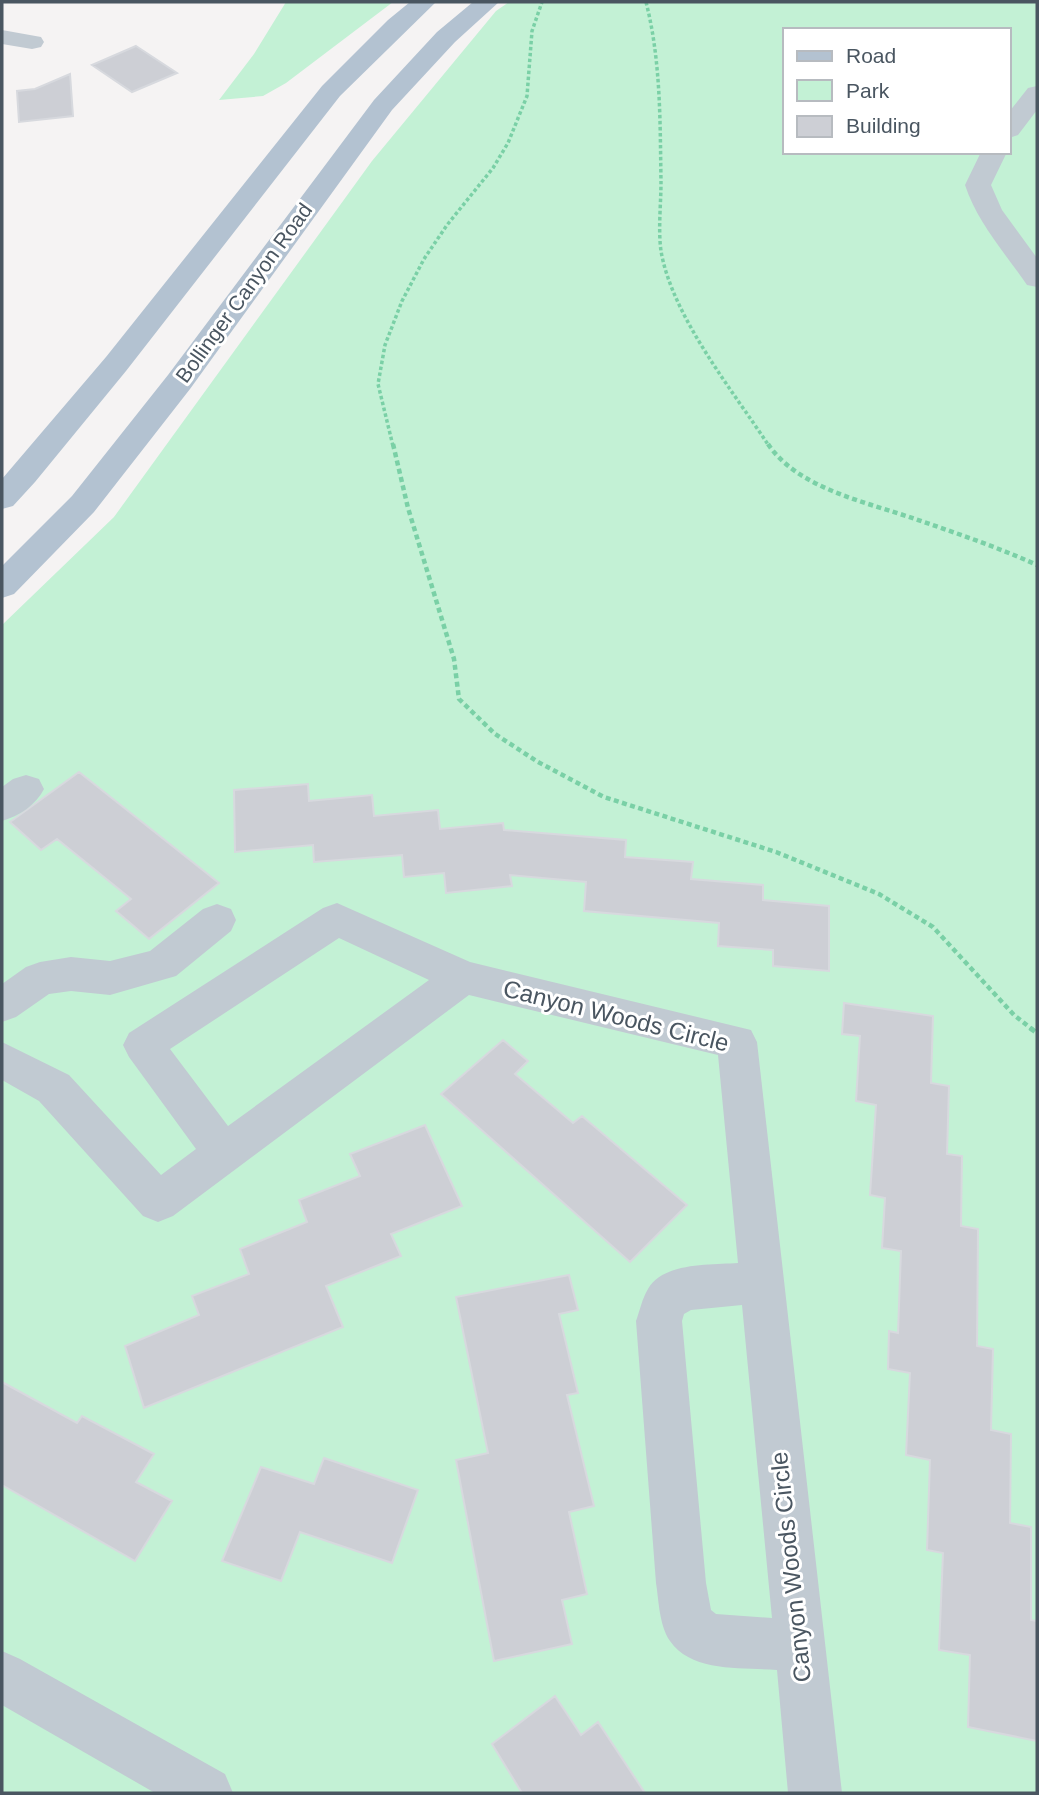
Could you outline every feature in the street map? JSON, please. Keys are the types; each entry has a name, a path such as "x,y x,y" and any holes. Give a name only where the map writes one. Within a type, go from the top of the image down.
{"main road":[{"path":"2,498 116,364 331,91 396,25 424,2"},
{"name":"Bollinger Canyon Road","path":"2,586 83,504 179,382 383,105 446,37 487,2"}],"street":[{"path":"2,37 32,43"},
{"path":"1011,127 1037,93"},
{"path":"993,154 978,186 981,198 1023,254 1037,279"},
{"path":"2,1060 54,1088 158,1202 224,1154 463,977 337,919 143,1045 224,1154"},
{"path":"2,1005 40,979 71,974 110,978 162,964 217,920"},
{"name":"Canyon Woods Circle","path":"463,977 737,1042 815,1793"},
{"path":"762,1282 684,1289 665,1301 659,1321 681,1583 688,1623 705,1639 800,1646"},
{"path":"2,1677 206,1793"}],"path":[{"path":"542,2 533,19 529,85 514,131 495,169 445,228 416,276 384,341 379,364 378,384 408,508 454,659 459,699 495,734 538,762 604,797 776,852 879,894 933,928 1014,1015 1037,1033"},
{"path":"646,2 653,29 660,90 661,250 670,285 691,327 772,450 796,471 825,486 1001,549 1037,565"}],"green space":[{"path":"286,2 393,2 286,83 263,96 219,100 254,54"},
{"path":"509,2 1037,2 1037,1793 2,1793 2,625 114,517 372,161 496,11"}],"building":[{"path":"136,46 177,73 132,92 92,65"},
{"path":"70,74 73,116 19,122 17,91 35,89"},
{"path":"79,772 219,883 149,939 116,911 131,899 57,839 41,850 10,822"},
{"path":"308,784 309,801 372,795 374,816 438,810 440,829 503,823 504,830 626,840 625,857 693,862 691,879 763,885 763,900 829,906 829,971 773,966 773,950 718,946 719,923 584,911 586,882 510,875 512,886 446,893 444,873 404,877 402,855 314,862 313,845 235,852 234,790"},
{"path":"844,1003 933,1016 931,1083 949,1086 947,1154 962,1156 961,1226 978,1229 977,1346 993,1349 991,1430 1011,1434 1010,1523 1031,1527 1031,1620 1037,1621 1037,1741 968,1727 970,1655 939,1650 943,1553 927,1550 930,1460 906,1455 910,1373 888,1369 889,1331 898,1333 901,1251 882,1248 885,1198 870,1195 876,1105 856,1101 860,1036 842,1034"},
{"path":"503,1040 528,1061 515,1074 573,1123 582,1116 687,1205 630,1262 441,1094"},
{"path":"425,1125 462,1206 391,1234 401,1256 326,1286 343,1327 144,1408 125,1346 199,1315 192,1296 249,1274 240,1249 307,1222 299,1200 360,1176 350,1154"},
{"path":"569,1275 578,1310 559,1314 578,1393 567,1395 594,1506 569,1512 587,1594 562,1600 572,1644 494,1661 456,1460 488,1453 456,1297"},
{"path":"2,1382 77,1423 82,1416 154,1454 136,1482 172,1501 135,1561 2,1485"},
{"path":"324,1458 418,1490 392,1563 300,1532 281,1581 222,1561 261,1467 314,1484"},
{"path":"555,1696 581,1735 598,1722 645,1793 522,1793 492,1744"}]}
